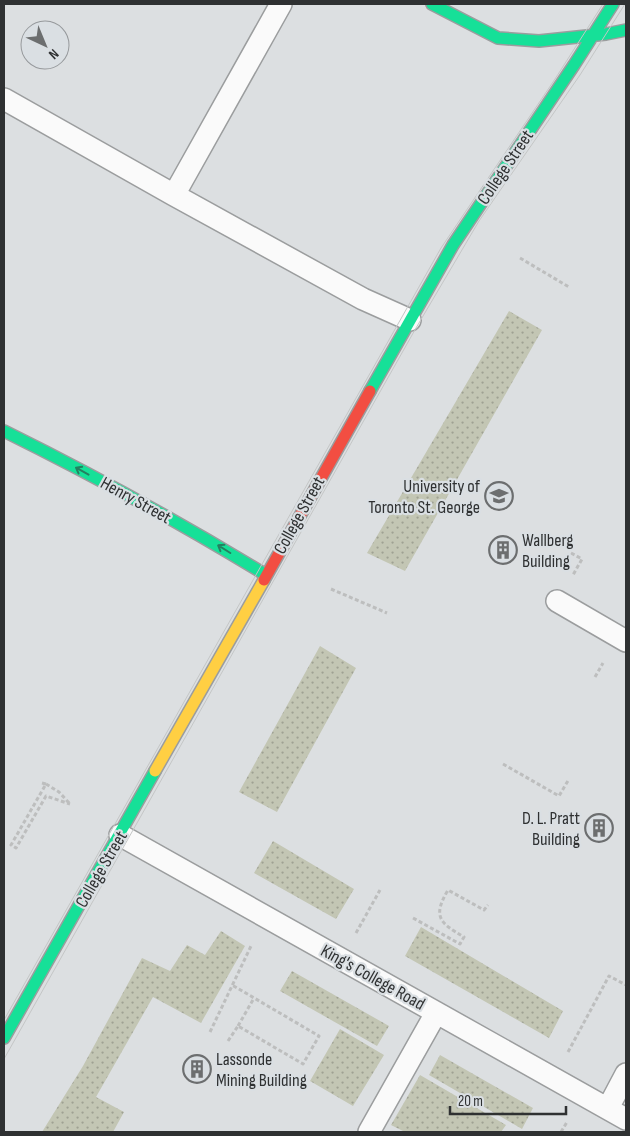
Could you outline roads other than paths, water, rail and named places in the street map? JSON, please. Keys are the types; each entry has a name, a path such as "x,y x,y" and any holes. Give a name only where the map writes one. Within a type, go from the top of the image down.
{"main road":[{"path":"432,4 498,38 539,41 594,36 626,30"},
{"name":"College Street","path":"4,1038 453,245 594,36 613,4"},
{"name":"Henry Street","path":"4,431 59,458 212,542 266,575"}],"lane":[{"path":"174,195 281,4"},
{"path":"4,98 174,195 363,299 410,320"},
{"path":"557,601 626,641"},
{"name":"King's College Road","path":"120,835 626,1119"},
{"path":"368,1132 436,1013"},
{"path":"608,1108 626,1074"}],"tram line":[{"path":"4,1020 441,248 603,4"},
{"path":"4,1059 416,328 479,221 580,75 625,4"}],"place":[{"name":"University of Toronto St. George","path":"499,496"},
{"name":"Wallberg Building","path":"503,550"},
{"name":"D. L. Pratt Building","path":"599,828"},
{"name":"Lassonde Mining Building","path":"197,1069"}]}
